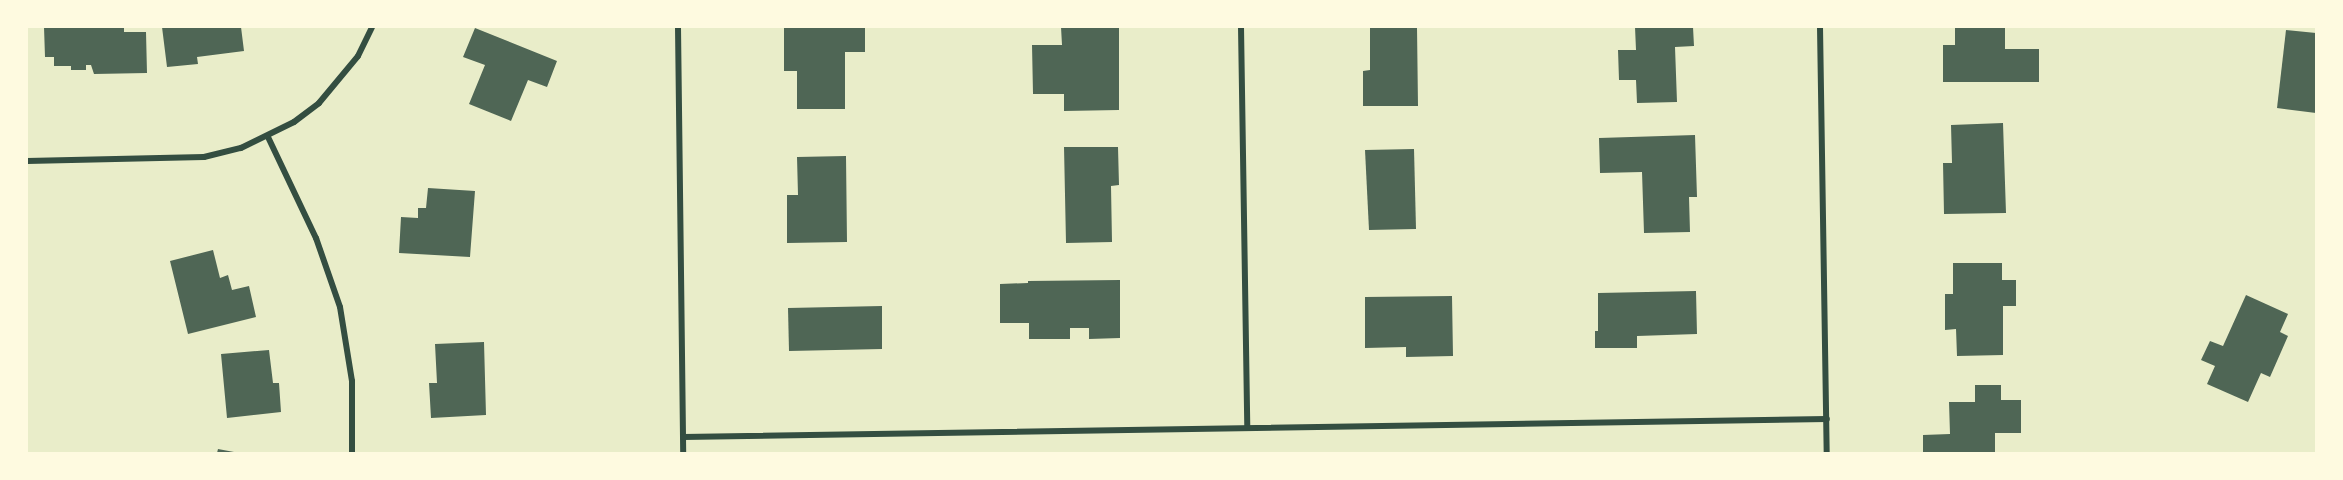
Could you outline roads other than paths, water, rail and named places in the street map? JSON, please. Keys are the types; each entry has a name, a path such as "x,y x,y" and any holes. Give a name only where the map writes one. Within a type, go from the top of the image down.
{"street":[{"path":"27,160 204,157 241,148 294,122 319,103 358,56 372,27"},
{"path":"678,27 683,453"},
{"path":"1241,27 1247,428"},
{"path":"1820,27 1827,453"},
{"path":"268,136 316,238 338,300 352,381 352,453"},
{"path":"682,437 1827,419"}]}
